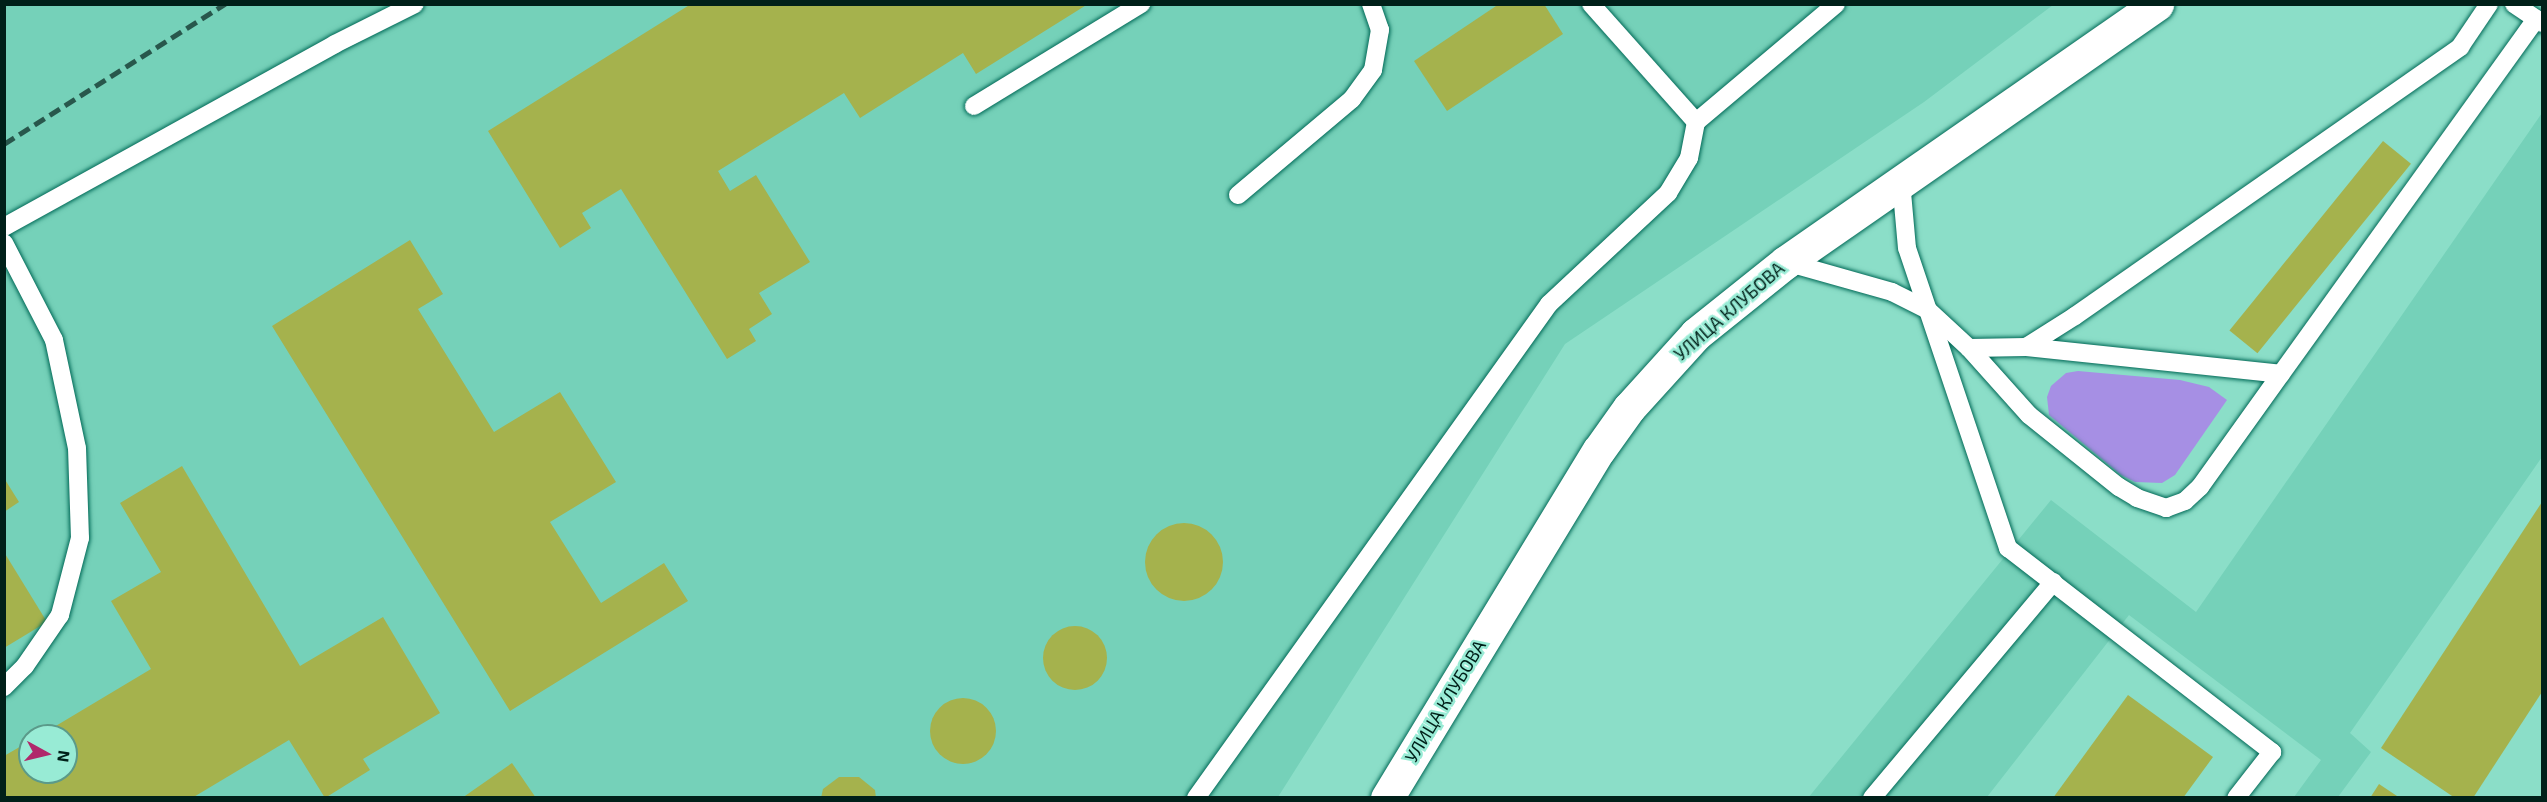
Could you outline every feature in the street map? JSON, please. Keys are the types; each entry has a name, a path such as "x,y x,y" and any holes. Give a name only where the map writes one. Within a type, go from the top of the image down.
{"street":[{"name":"УЛИЦА КЛУБОВА","path":"1387,798 1556,515 1629,408 1696,334 1786,262 2157,4"}],"lane":[{"path":"4,227 335,44 415,4"},
{"path":"974,106 1141,4"},
{"path":"1238,195 1352,99 1373,70 1380,30 1371,4"},
{"path":"1591,4 1696,122"},
{"path":"1196,798 1549,304 1668,194 1689,158 1696,122 1836,4"},
{"path":"2026,347 2075,316 2460,47 2489,4"},
{"path":"1786,262 1849,277 1928,310 1969,348 2029,415 2119,487 2137,498 2166,508 2185,501 2200,487 2539,21 2514,4"},
{"path":"1901,181 1907,248 2008,548 2272,752 2236,798"},
{"path":"4,243 54,340 77,448 81,538 60,615 25,666 4,687"},
{"path":"1969,348 2026,347 2281,374"},
{"path":"1872,798 2053,582"}],"shaded area":[{"path":"5,5 2053,5 1924,102 1565,344 1278,797 5,798"},
{"path":"2542,113 2542,457 2350,733 2371,752 2338,797 2294,797 2321,760 2129,615 1987,797 1808,798 2051,500 2196,612"},
{"path":"2078,371 2180,380 2209,387 2227,400 2175,475 2162,483 2135,482 2121,475 2049,415 2047,397 2051,386 2066,373"}],"building":[{"path":"691,4 1088,4 976,74 963,53 860,118 844,93 718,171 730,191 756,175 810,262 759,293 772,314 749,329 756,341 727,359 621,189 582,213 591,228 560,248 488,131"},
{"path":"1499,4 1544,4 1563,34 1447,111 1414,61"},
{"path":"2383,141 2411,164 2257,353 2229,331"},
{"path":"410,240 443,294 418,309 494,432 560,392 616,482 550,522 601,603 664,563 688,601 510,711 272,326"},
{"path":"182,466 300,666 383,617 440,713 363,759 370,770 325,798 289,740 192,798 4,798 4,756 18,748 18,784 78,784 78,724 59,724 151,669 111,601 161,572 120,503"},
{"path":"4,478 19,502 4,512"},
{"path":"2542,502 2542,692 2473,798 2455,798 2381,748"},
{"path":"1184,523 1199,526 1211,535 1220,547 1223,562 1220,577 1211,589 1199,598 1184,601 1169,598 1157,589 1148,577 1145,562 1148,547 1157,535 1169,526"},
{"path":"4,552 47,622 4,648"},
{"path":"1075,626 1093,631 1098,635 1102,640 1107,658 1102,676 1098,681 1093,685 1075,690 1057,685 1052,681 1048,676 1043,658 1048,640 1052,635 1057,631"},
{"path":"2128,695 2213,757 2183,798 2053,798"},
{"path":"963,698 975,701 986,708 993,719 996,731 993,743 986,754 975,761 963,764 951,761 940,754 933,743 930,731 933,719 940,708 951,701"},
{"path":"512,763 536,798 462,798"},
{"path":"839,777 859,777 875,790 876,798 821,798 823,789"},
{"path":"2379,784 2400,798 2370,798"}],"railway":[{"path":"4,144 225,4"}]}
